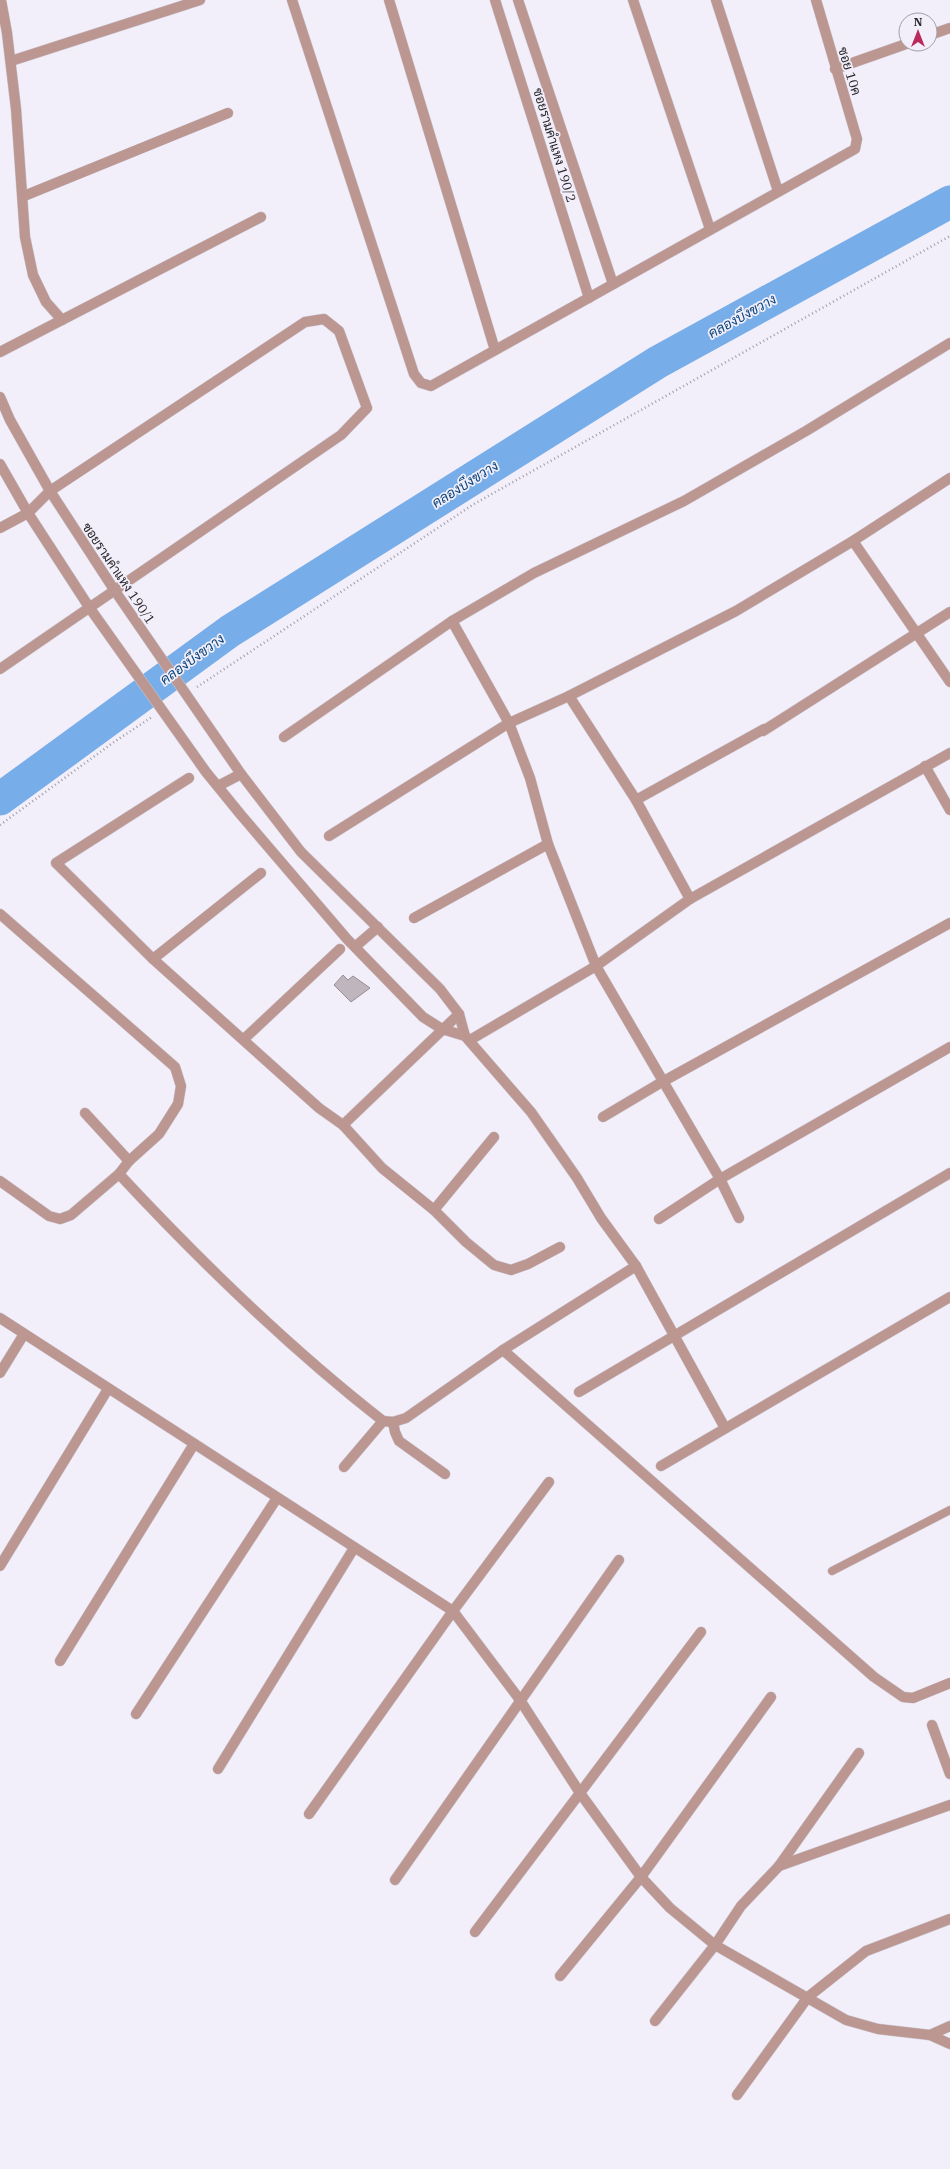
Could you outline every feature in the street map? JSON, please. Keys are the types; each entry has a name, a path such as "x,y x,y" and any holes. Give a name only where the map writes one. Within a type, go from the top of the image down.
{"street":[{"path":"1,0 11,61 24,196 25,237 33,275 46,302 62,320"},
{"path":"11,61 200,0"},
{"path":"292,0 414,374 421,383 431,386 778,191 716,0"},
{"path":"389,0 495,350"},
{"name":"ซอยรามคำแหง 190/2","path":"495,0 589,298"},
{"name":"ซอยรามคำแหง 190/2","path":"518,0 614,284"},
{"path":"633,0 710,229"},
{"name":"ซอย 10ค","path":"778,191 855,149 857,139 835,69 816,0"},
{"path":"938,32 950,28"},
{"path":"835,69 898,47"},
{"path":"24,196 228,113"},
{"path":"0,352 261,217"},
{"path":"0,528 28,513 50,491 305,322 324,319 339,330 367,408 341,435 0,669"},
{"path":"284,737 452,621 534,573 684,502 806,431 950,343"},
{"name":"ซอยรามคำแหง 190/1","path":"0,397 10,420 50,491 114,591 241,774 301,852 440,989 459,1014"},
{"path":"0,464 28,513 89,607 206,772 347,939 356,946 423,1017 442,1029 467,1038 596,966 690,899 950,753"},
{"path":"328,836 509,723 569,696 736,611 853,541 950,478"},
{"path":"853,541 950,682"},
{"path":"636,800 763,730 950,612"},
{"path":"452,621 509,723 530,778 548,844 596,966 662,1082 720,1179 739,1218"},
{"path":"569,696 636,800 690,899"},
{"path":"925,766 950,810"},
{"path":"218,786 241,774"},
{"path":"189,778 56,863 153,959 244,1039 319,1108 343,1125 382,1168 434,1210 466,1242 494,1265 511,1270 528,1264 560,1247"},
{"path":"414,918 548,844"},
{"path":"153,959 260,873"},
{"path":"0,914 176,1067 181,1086 178,1104 159,1134 129,1160 119,1174 70,1215 60,1219 48,1216 0,1181"},
{"path":"603,1117 662,1082 950,923"},
{"path":"356,946 378,927"},
{"path":"244,1039 340,949"},
{"path":"343,1125 459,1014 467,1038 531,1112 577,1178 601,1218 636,1266 673,1336 725,1428"},
{"path":"659,1219 720,1179 950,1047"},
{"path":"85,1113 129,1160"},
{"path":"434,1210 494,1137"},
{"path":"579,1392 950,1173"},
{"path":"119,1174 192,1250 325,1375 388,1421 400,1441 445,1474"},
{"path":"344,1467 388,1421 406,1418 503,1350 636,1266"},
{"path":"661,1466 950,1297"},
{"path":"0,1318 452,1611 520,1700 580,1793 641,1877 670,1908 715,1945 852,2022 878,2029 930,2035 950,2044"},
{"path":"0,1373 24,1334"},
{"path":"503,1350 874,1677 903,1697 913,1698 950,1683"},
{"path":"0,1566 108,1388"},
{"path":"60,1661 194,1444"},
{"path":"309,1814 452,1611 549,1482"},
{"path":"136,1714 277,1498"},
{"path":"218,1770 354,1548"},
{"path":"395,1880 619,1560"},
{"path":"475,1932 701,1632"},
{"path":"560,1976 641,1877 771,1698"},
{"path":"932,1725 950,1774"},
{"path":"655,2021 715,1945 741,1906 779,1866 860,1753"},
{"path":"779,1866 950,1805"},
{"path":"737,2095 808,1997 866,1951 950,1919"},
{"path":"930,2035 950,2026"}],"lane":[{"path":"832,1571 950,1510"}],"path":[{"path":"194,689 474,504 950,236"},
{"path":"0,825 114,742 154,715"}],"building":[{"path":"343,975 348,980 353,976 370,988 351,1002 334,985"}],"waterway":[{"name":"คลองบึงขวาง","path":"0,799 230,631 658,362 950,202"}]}
